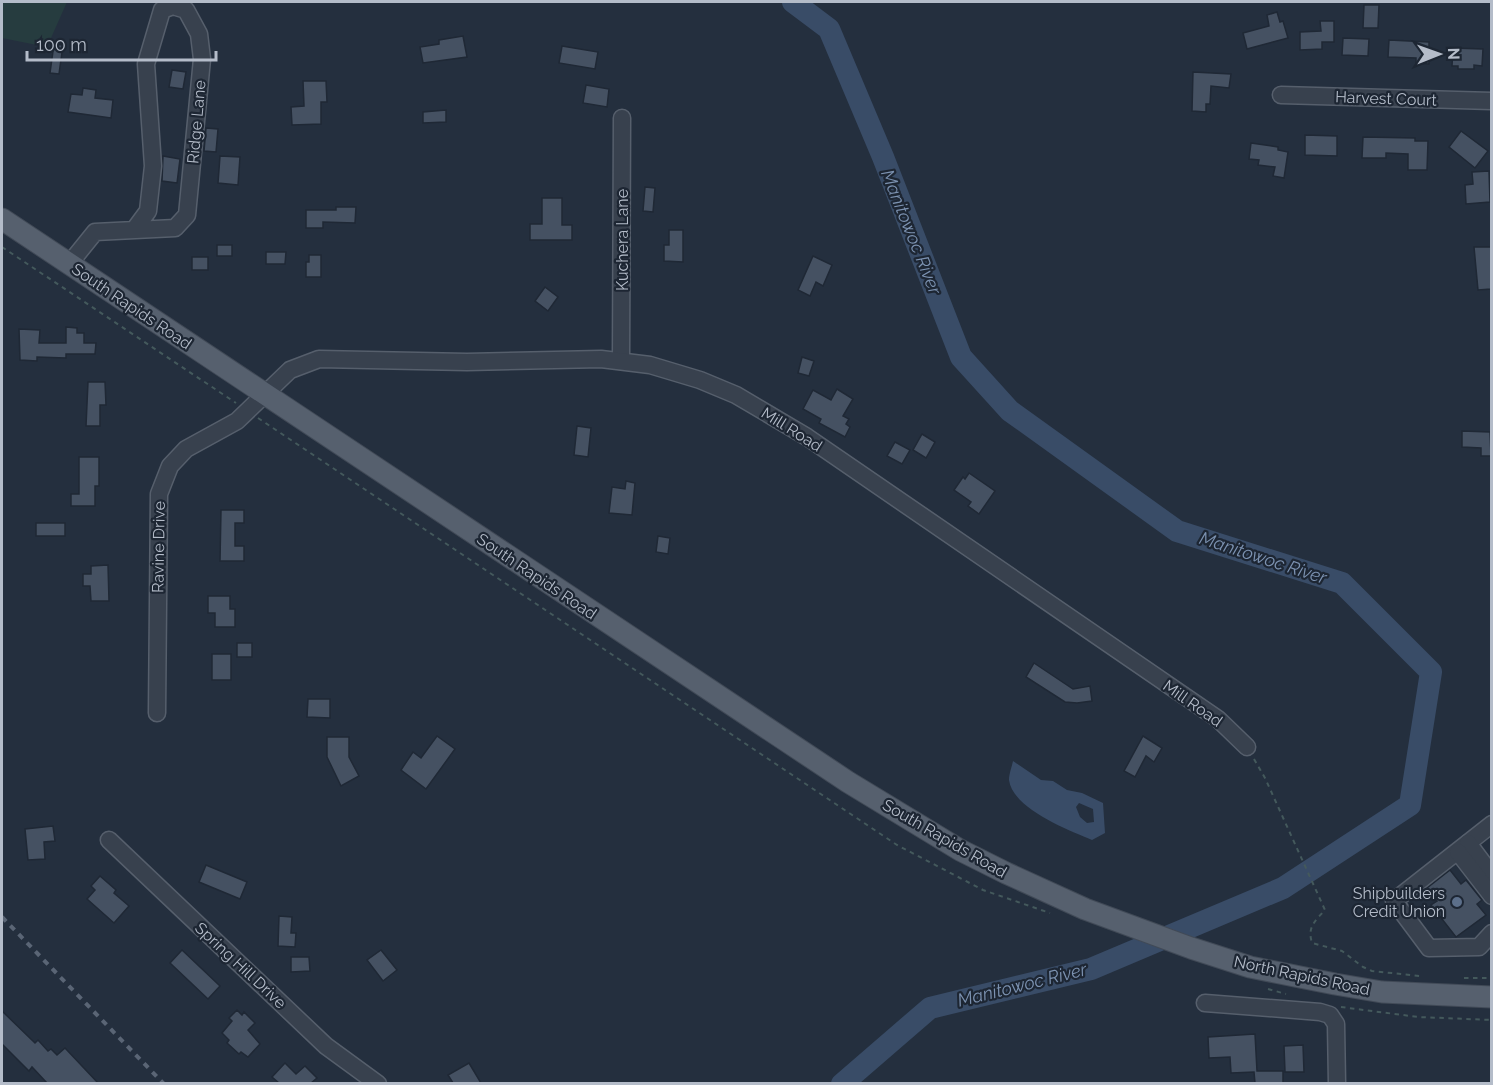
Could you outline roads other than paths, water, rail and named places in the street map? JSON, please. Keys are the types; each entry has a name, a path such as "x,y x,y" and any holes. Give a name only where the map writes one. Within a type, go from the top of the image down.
{"main road":[{"name":"South Rapids Road","path":"2,219 848,782 960,850 1085,909"},
{"name":"North Rapids Road","path":"1085,909 1181,945 1250,967 1303,979 1382,992 1491,998"}],"street":[{"name":"Ridge Lane","path":"70,263 95,232 176,228 187,215 202,59 199,34 186,10 173,6 162,10 146,64 153,166 148,211 134,230"},
{"name":"Harvest Court","path":"1281,95 1491,101"},
{"name":"Kuchera Lane","path":"621,361 622,118"},
{"name":"Mill Road","path":"263,394 290,370 319,359 467,363 601,359 650,366 700,380 736,395 807,436 1218,719 1247,747"},
{"name":"Ravine Drive","path":"157,713 159,494 170,466 186,449 237,420 263,394"},
{"path":"1491,824 1394,901 1429,948 1479,947 1491,933"},
{"name":"Spring Hill Drive","path":"109,840 326,1046 378,1083"},
{"path":"1463,847 1491,875"},
{"path":"1463,847 1491,885"},
{"path":"1463,847 1491,896"},
{"name":"North Rapids Road","path":"1205,1004 1320,1012 1330,1015 1336,1024 1337,1083"}],"water":[{"path":"1013,761 1041,780 1053,781 1067,790 1082,793 1103,803 1105,833 1092,840 1056,824 1031,809 1020,800 1009,780","holes":["1079,803 1093,809 1094,822 1087,823 1080,817 1076,807"]}],"waterway":[{"name":"Manitowoc River","path":"793,2 829,29 883,157 961,357 1010,411 1177,531 1342,583 1431,672 1410,805 1283,888 1091,969 930,1008 842,1084"}],"railway":[{"path":"2,917 164,1084"}],"place":[{"name":"Shipbuilders Credit Union","path":"1457,902"}]}
